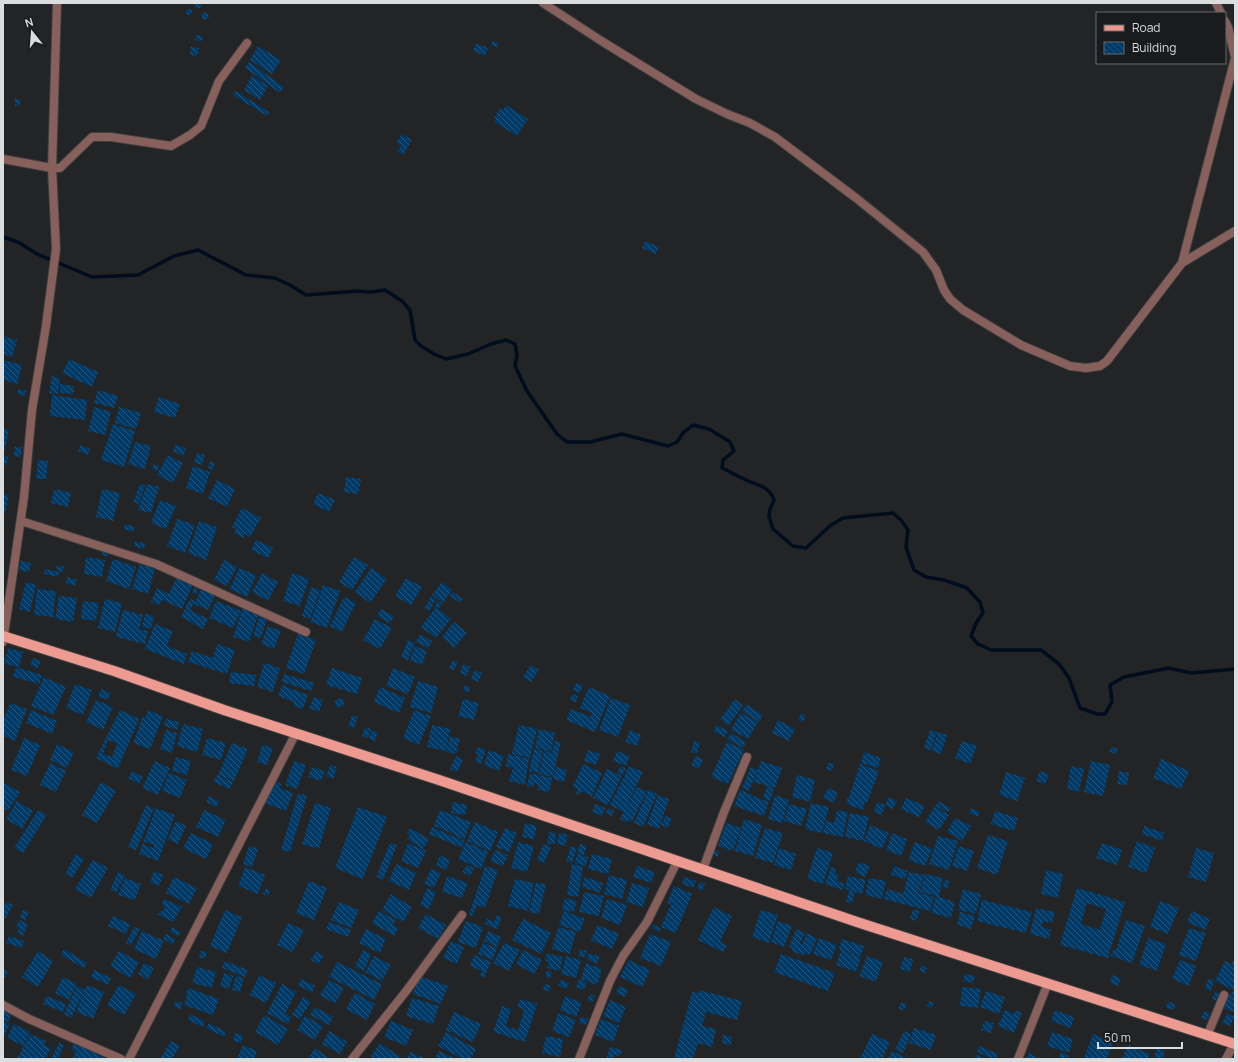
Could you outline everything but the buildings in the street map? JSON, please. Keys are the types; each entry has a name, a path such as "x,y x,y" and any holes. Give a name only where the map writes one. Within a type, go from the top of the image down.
{"main road":[{"path":"3,638 114,671 224,710 439,780 868,926 1048,983 1206,1036 1235,1044"}],"street":[{"path":"3,638 21,521 32,410 46,326 56,249 52,168 57,3"},
{"path":"543,3 696,99 750,123 775,138 856,198 923,252 936,270 944,290 950,299 962,310 1021,345 1070,366 1086,368 1100,366 1107,361 1182,262 1235,57 1226,23"},
{"path":"1216,3 1220,12"},
{"path":"3,159 52,168 60,168 92,137 111,137 171,146 190,135 201,126 219,81 247,43"},
{"path":"1182,262 1235,232"},
{"path":"21,521 156,564 306,632"},
{"path":"129,1059 296,734"},
{"path":"703,869 724,812 747,757"},
{"path":"579,1059 610,981 622,956 646,922 677,862"},
{"path":"352,1059 407,990 462,915"},
{"path":"1018,1059 1048,983"},
{"path":"1206,1036 1224,995"},
{"path":"3,1005 29,1019 121,1059"},
{"path":"1226,1059 1235,1044"}],"waterway":[{"path":"3,237 18,242 37,254 92,277 138,275 174,256 198,250 246,275 275,278 306,295 385,290 402,301 410,310 415,340 421,346 434,354 446,359 468,354 491,344 506,340 515,344 517,355 515,366 527,391 557,434 567,442 590,442 622,434 668,446 677,442 683,433 693,425 709,429 730,442 734,451 723,460 722,468 769,491 774,500 769,516 773,529 793,546 806,548 831,525 843,518 893,513 901,520 908,530 906,547 914,570 926,577 944,580 967,588 980,602 983,613 976,623 971,636 978,644 991,650 1041,650 1059,664 1069,678 1080,708 1097,714 1105,714 1112,702 1110,685 1124,677 1169,668 1191,673 1235,669"}]}
